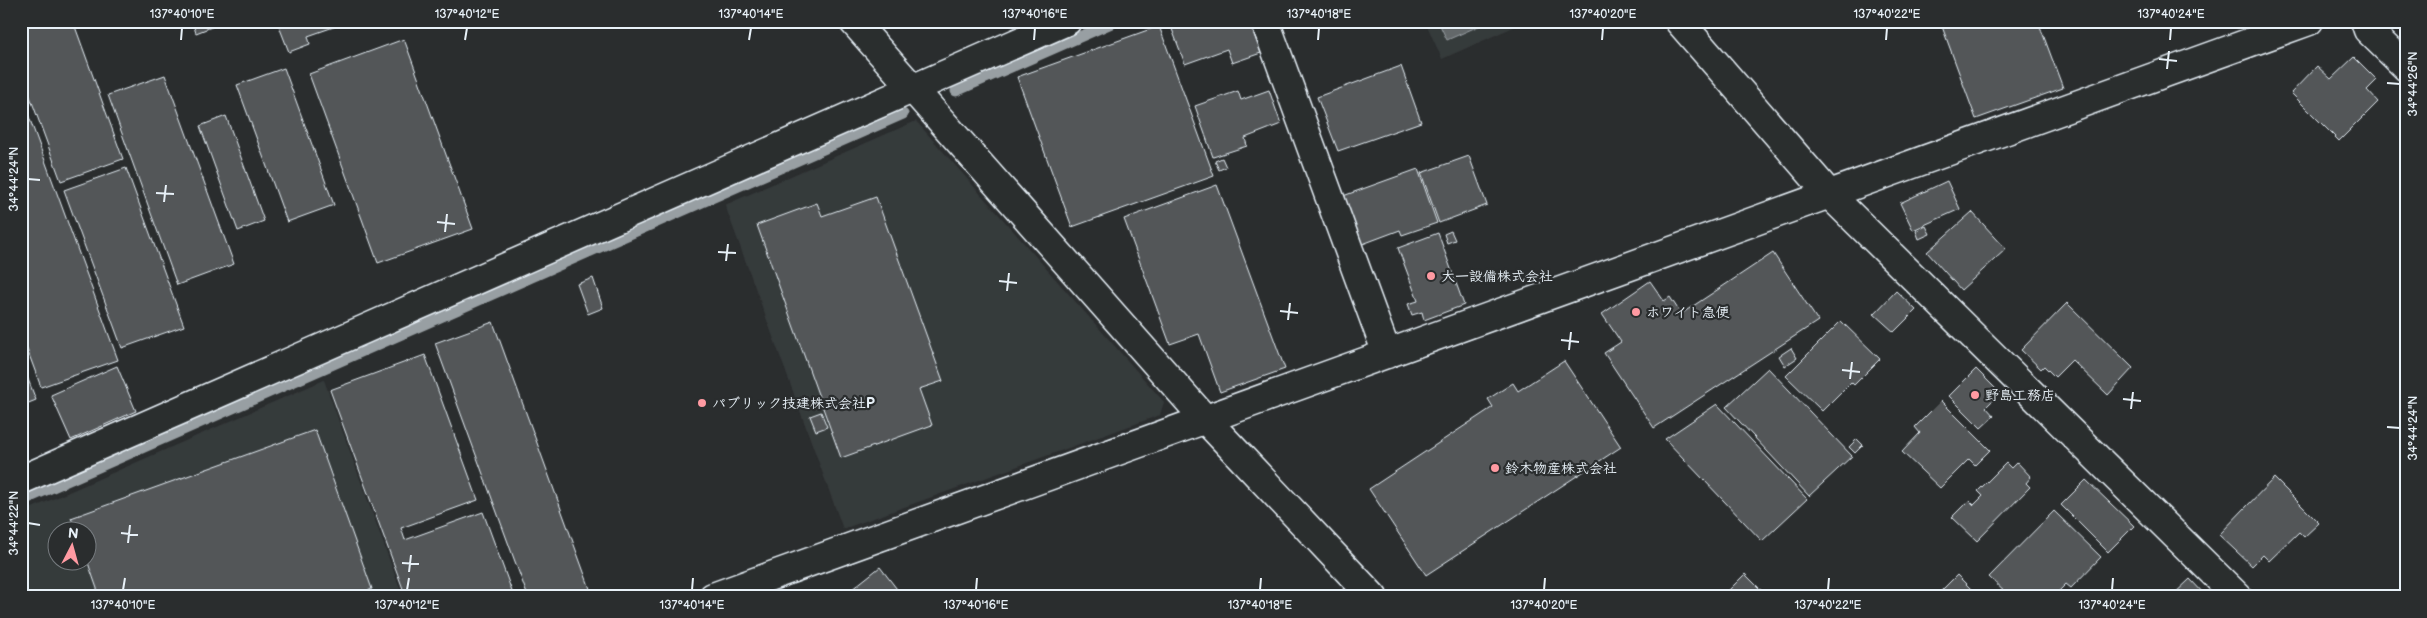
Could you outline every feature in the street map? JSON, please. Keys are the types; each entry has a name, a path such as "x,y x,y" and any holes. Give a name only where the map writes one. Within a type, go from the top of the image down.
{"street":[{"path":"853,21 1205,419 1372,597"},
{"path":"21,480 1067,21"},
{"path":"1265,21 1387,354"},
{"path":"1679,21 1829,194 2238,597"},
{"path":"713,597 2309,21"},
{"path":"2365,21 2368,30 2406,67"}],"shaded area":[{"path":"1425,21 1527,21 1442,59"},
{"path":"1438,21 1490,21 1447,40"},
{"path":"916,121 1164,402 1160,415 843,529 725,205"},
{"path":"324,380 403,597 21,597 21,513"}],"building":[{"path":"21,21 73,21 123,159 61,181 21,72"},
{"path":"192,21 227,21 196,33"},
{"path":"277,21 341,21 342,24 308,36 310,44 289,52"},
{"path":"1169,21 1249,21 1261,53 1232,63 1227,49 1185,64"},
{"path":"1940,21 2038,21 2063,88 1976,119"},
{"path":"1159,26 1214,176 1072,227 1017,77"},
{"path":"404,39 473,229 378,263 309,74"},
{"path":"2354,57 2377,80 2367,90 2378,102 2339,141 2291,93 2317,66 2331,79"},
{"path":"1401,66 1421,122 1338,151 1317,97"},
{"path":"284,68 334,205 287,222 237,85"},
{"path":"165,75 234,264 177,285 108,95"},
{"path":"1269,90 1281,124 1245,138 1247,146 1213,157 1195,106 1238,91 1241,100"},
{"path":"21,95 118,360 41,387 21,333"},
{"path":"226,116 264,221 238,231 200,126"},
{"path":"1469,156 1487,205 1439,223 1421,173"},
{"path":"1222,158 1226,167 1219,170 1215,161"},
{"path":"126,168 184,326 122,348 64,190"},
{"path":"1418,169 1437,223 1402,235 1400,230 1360,245 1343,196"},
{"path":"1947,181 1960,209 1913,230 1900,203"},
{"path":"1217,185 1285,369 1220,392 1199,334 1170,344 1124,219"},
{"path":"876,197 943,381 919,389 932,425 841,458 757,225 817,203 822,216"},
{"path":"1972,212 2006,249 1961,290 1927,252"},
{"path":"1926,226 1930,234 1919,239 1916,231"},
{"path":"1451,231 1455,240 1447,243 1444,234"},
{"path":"1438,233 1464,305 1424,320 1422,312 1412,315 1408,304 1418,301 1398,248"},
{"path":"1773,253 1818,321 1654,428 1604,353 1621,342 1602,314 1650,281 1664,301 1670,297 1681,314"},
{"path":"593,278 603,308 588,314 577,284"},
{"path":"1896,291 1916,310 1894,332 1874,314"},
{"path":"2067,303 2133,368 2108,395 2072,360 2055,377 2044,366 2041,369 2021,350"},
{"path":"1841,321 1880,359 1854,385 1851,382 1822,411 1786,376"},
{"path":"493,322 593,597 528,597 435,343"},
{"path":"1791,348 1797,358 1785,366 1779,356"},
{"path":"425,355 478,500 401,528 405,540 483,512 514,597 406,597 330,390"},
{"path":"21,361 36,400 21,406"},
{"path":"1564,361 1621,447 1426,575 1369,489 1493,407 1488,399 1513,383 1518,391"},
{"path":"117,366 136,411 71,440 51,395"},
{"path":"1768,368 1852,456 1809,496 1726,407"},
{"path":"1976,369 2000,393 1986,407 1994,416 1981,428 1949,396"},
{"path":"1941,401 1990,450 1975,465 1969,459 1940,488 1902,452 1920,433 1915,427"},
{"path":"1717,404 1807,499 1762,541 1665,439"},
{"path":"821,412 827,427 816,431 810,416"},
{"path":"315,430 372,589 351,597 100,597 91,570 98,570 98,520 72,520 71,518"},
{"path":"1857,439 1863,445 1855,453 1849,447"},
{"path":"2017,462 2031,477 2026,483 2030,487 1977,541 1952,517 1969,500 1974,505 1983,496 1978,491 2006,463 2011,468"},
{"path":"2274,478 2319,523 2304,537 2299,532 2269,561 2263,555 2252,566 2219,535"},
{"path":"2086,480 2134,526 2108,552 2061,505"},
{"path":"2054,511 2101,557 2071,588 2066,584 2053,597 2010,597 1989,577"},
{"path":"880,567 903,597 842,597"},
{"path":"1745,574 1768,597 1722,597"},
{"path":"1957,575 1979,597 1935,597"},
{"path":"2190,579 2207,597 2171,597"},
{"path":"2001,591 2007,597 1996,596"}],"waterway":[{"path":"956,91 1116,21"},
{"path":"21,501 903,114"}],"place":[{"name":"大一設備株式会社","path":"1431,276"},
{"name":"ホワイト急便","path":"1636,312"},
{"name":"野島工務店","path":"1975,395"},
{"name":"パブリック技建株式会社P","path":"702,403"},
{"name":"鈴木物産株式会社","path":"1495,468"}]}
